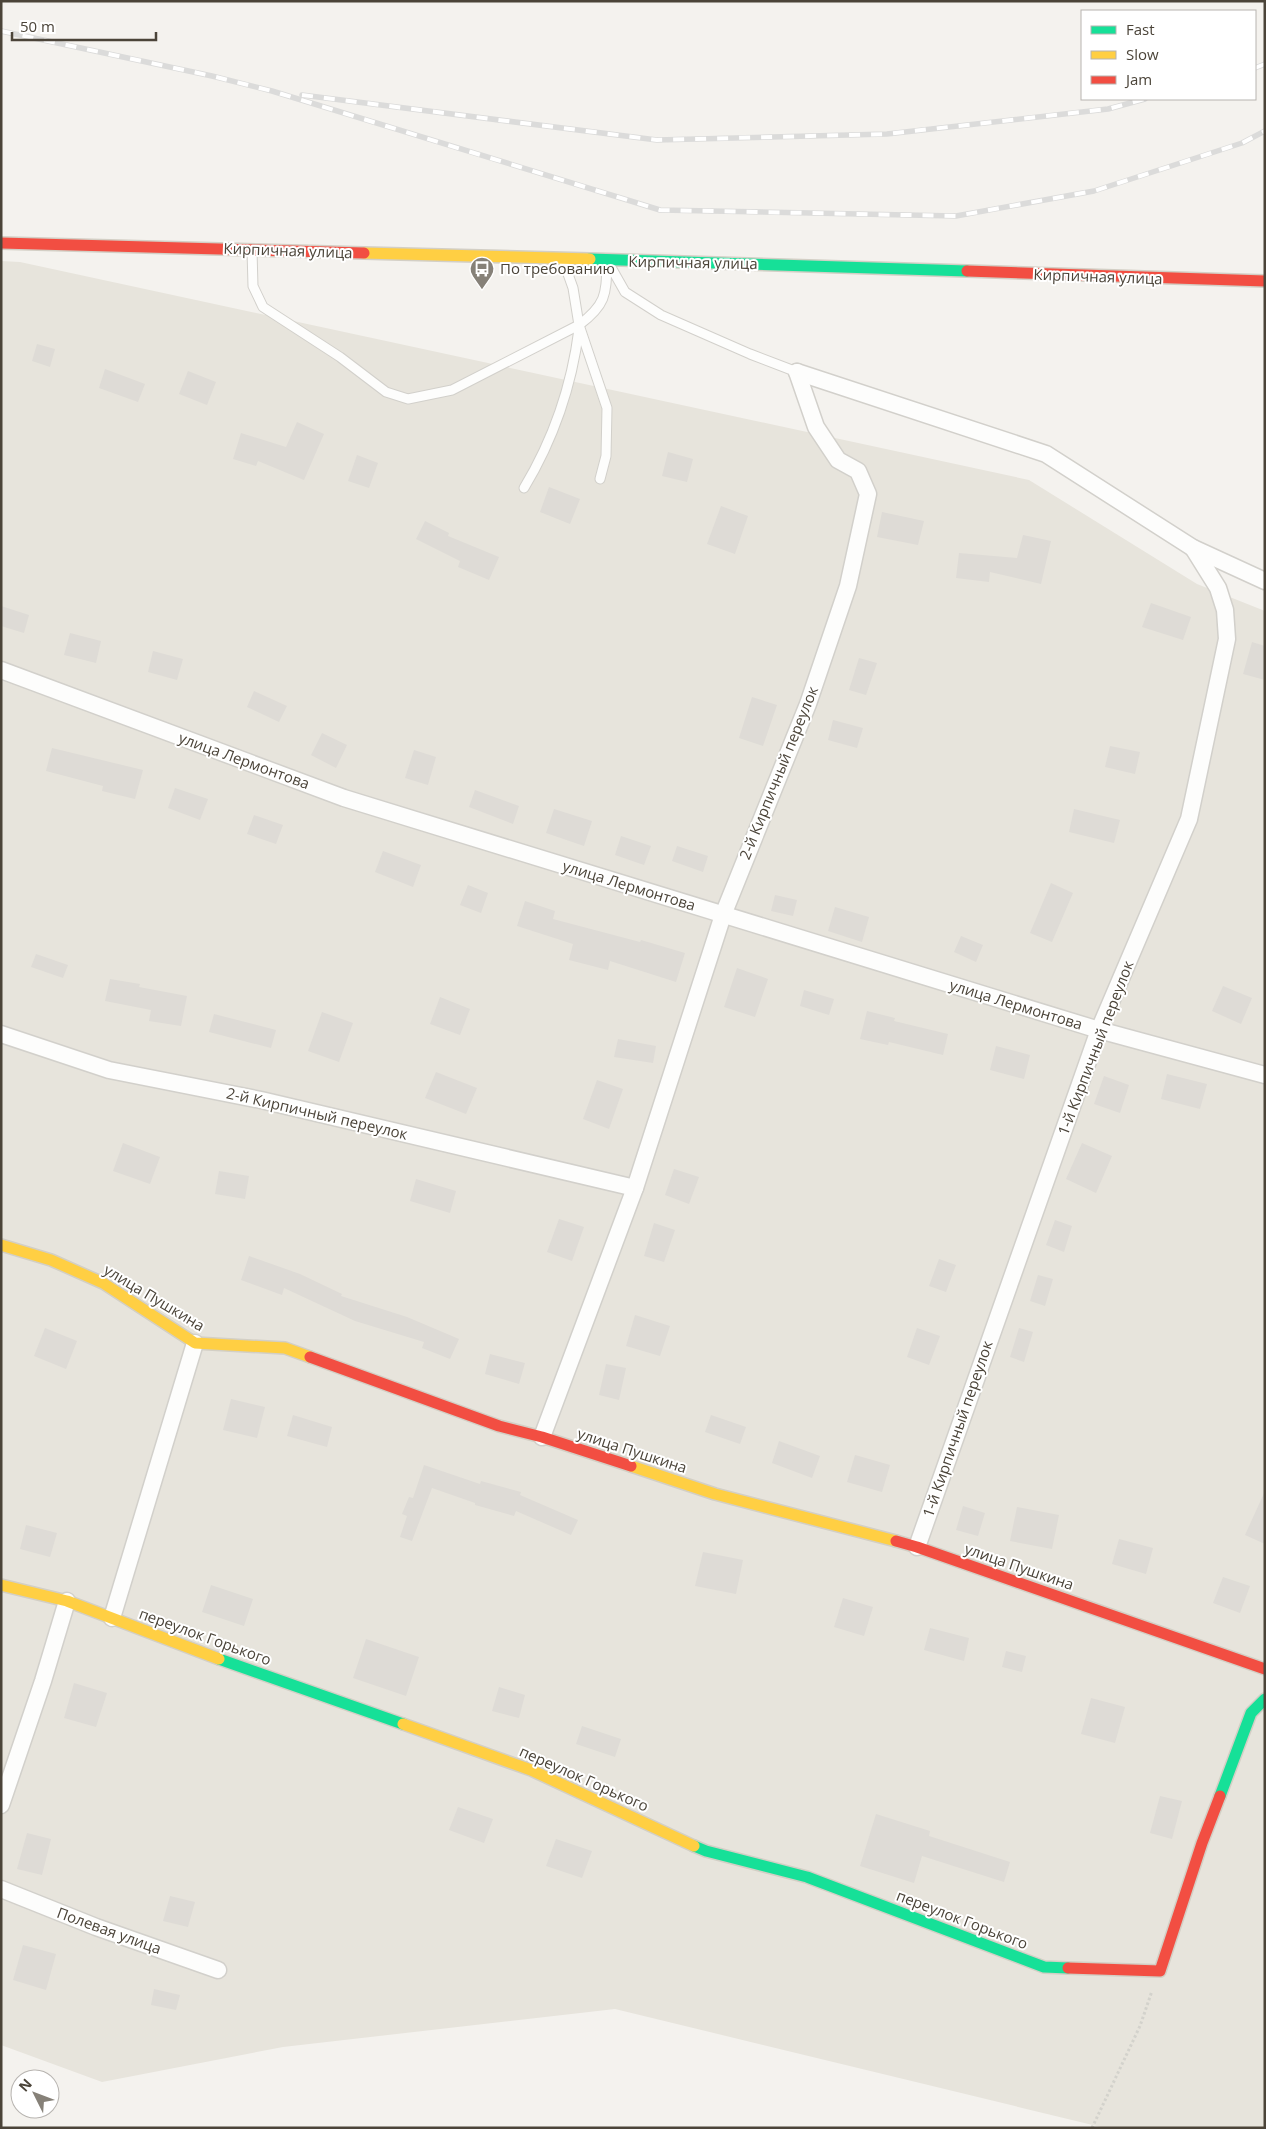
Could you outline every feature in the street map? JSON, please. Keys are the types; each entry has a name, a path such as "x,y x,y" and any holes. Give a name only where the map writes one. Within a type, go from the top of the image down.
{"street":[{"name":"Кирпичная улица","path":"1,243 607,260 1265,282"},
{"path":"797,372 1046,454 1193,548 1265,581"},
{"name":"2-й Кирпичный переулок","path":"542,1436 635,1188 722,915 808,704 848,586 868,494 858,471 838,460 816,427 797,372"},
{"name":"1-й Кирпичный переулок","path":"917,1547 1099,1030 1189,819 1227,639 1225,610 1218,588 1193,548"},
{"name":"улица Лермонтова","path":"1,670 344,798 1099,1030 1265,1075"},
{"name":"2-й Кирпичный переулок","path":"1,1034 109,1070 261,1100 635,1188"},
{"name":"улица Пушкина","path":"1,1245 51,1260 103,1284 195,1343 285,1348 499,1426 542,1436 715,1494 917,1547 1265,1669"},
{"path":"112,1618 195,1343"},
{"name":"переулок Горького","path":"1,1585 66,1601 255,1672 531,1770 706,1851 806,1877 1044,1967 1160,1970"},
{"path":"1,1805 43,1681 66,1601"},
{"path":"1160,1970 1202,1843 1251,1713 1265,1699"},
{"name":"Полевая улица","path":"1,1889 96,1927 218,1970"}],"lane":[{"path":"252,250 254,286 263,307 340,357 386,392 408,399 452,390 579,325 594,314 606,294 607,260"},
{"path":"563,259 573,288 579,325 607,408 606,456 600,479"},
{"path":"607,260 625,292 661,315 750,354 797,372"},
{"path":"524,488 542,458 551,437 575,360 579,325"}],"path":[{"path":"1092,2128 1140,2026 1160,1970"}],"shaded area":[{"path":"1,261 20,262 1029,480 1197,584 1265,611 1265,2128 1105,2128 615,2009 283,2047 102,2082 1,2045"}],"building":[{"path":"37,344 55,349 50,367 32,361"},
{"path":"105,369 145,384 138,402 99,388"},
{"path":"188,371 216,382 207,405 179,394"},
{"path":"297,422 324,434 304,480 258,461 256,466 233,459 241,433 286,447"},
{"path":"668,452 693,459 687,482 662,476"},
{"path":"357,455 378,463 369,488 348,481"},
{"path":"549,487 580,499 570,524 540,512"},
{"path":"721,506 748,516 735,554 707,544"},
{"path":"882,512 924,521 918,545 877,537"},
{"path":"425,521 449,533 448,536 499,557 489,580 458,567 460,561 416,539"},
{"path":"1023,535 1051,541 1041,584 990,572 989,582 956,578 959,553 1017,558"},
{"path":"1151,603 1191,617 1183,640 1142,627"},
{"path":"1,606 29,615 24,633 1,626"},
{"path":"70,633 101,641 96,663 64,655"},
{"path":"1252,642 1265,646 1265,680 1243,674"},
{"path":"153,651 183,659 177,680 148,672"},
{"path":"859,658 877,663 866,695 849,690"},
{"path":"254,691 287,706 279,722 247,707"},
{"path":"752,697 777,705 763,746 739,738"},
{"path":"833,720 863,728 857,748 828,740"},
{"path":"322,733 347,745 336,768 311,755"},
{"path":"1110,746 1140,752 1135,774 1105,767"},
{"path":"52,748 143,770 135,799 102,791 103,786 46,771"},
{"path":"414,750 436,757 428,785 405,778"},
{"path":"175,788 208,799 200,820 168,808"},
{"path":"475,790 519,806 513,824 469,807"},
{"path":"554,809 592,821 584,846 546,833"},
{"path":"1074,809 1120,820 1114,843 1069,832"},
{"path":"254,815 283,825 276,844 247,834"},
{"path":"621,836 651,846 644,865 615,855"},
{"path":"677,846 708,856 703,872 672,861"},
{"path":"383,851 421,865 413,887 375,872"},
{"path":"1051,883 1073,893 1052,942 1030,933"},
{"path":"468,885 488,893 481,913 460,905"},
{"path":"775,895 797,900 793,916 771,911"},
{"path":"525,901 555,911 553,919 640,942 641,940 685,953 676,982 610,961 608,970 569,960 573,944 517,926"},
{"path":"835,907 869,917 862,942 828,931"},
{"path":"961,936 983,945 976,962 954,952"},
{"path":"36,954 68,965 63,978 31,967"},
{"path":"737,968 768,979 755,1017 724,1007"},
{"path":"110,979 140,984 139,987 187,996 181,1026 149,1021 151,1010 105,1001"},
{"path":"1223,986 1252,998 1241,1024 1212,1011"},
{"path":"804,990 834,999 829,1015 800,1006"},
{"path":"440,997 470,1009 460,1035 430,1024"},
{"path":"867,1011 895,1018 894,1021 948,1034 943,1055 889,1042 888,1045 860,1039"},
{"path":"322,1012 353,1023 339,1062 308,1051"},
{"path":"214,1014 276,1030 271,1048 209,1032"},
{"path":"618,1039 656,1046 653,1063 614,1057"},
{"path":"996,1046 1030,1055 1024,1079 990,1070"},
{"path":"436,1072 477,1088 466,1114 425,1098"},
{"path":"1167,1074 1207,1084 1200,1109 1161,1099"},
{"path":"1104,1076 1129,1085 1120,1113 1094,1104"},
{"path":"597,1080 623,1089 609,1129 583,1119"},
{"path":"123,1143 160,1157 150,1184 113,1171"},
{"path":"1082,1143 1112,1156 1096,1193 1066,1179"},
{"path":"674,1169 699,1177 689,1204 665,1195"},
{"path":"219,1171 249,1176 245,1199 215,1194"},
{"path":"416,1179 456,1191 450,1213 410,1201"},
{"path":"559,1219 584,1227 572,1261 547,1252"},
{"path":"1055,1220 1072,1226 1064,1252 1046,1245"},
{"path":"654,1223 675,1230 664,1262 644,1256"},
{"path":"249,1256 300,1274 342,1294 341,1296 407,1317 459,1339 450,1359 422,1348 424,1342 355,1321 284,1288 282,1295 241,1280"},
{"path":"939,1259 956,1265 946,1292 929,1286"},
{"path":"1038,1275 1053,1279 1045,1306 1030,1301"},
{"path":"635,1315 670,1326 660,1356 626,1346"},
{"path":"45,1328 77,1341 66,1369 34,1356"},
{"path":"917,1328 940,1336 929,1365 907,1357"},
{"path":"1019,1328 1033,1332 1024,1362 1010,1357"},
{"path":"490,1354 525,1363 519,1384 485,1374"},
{"path":"606,1364 626,1368 619,1400 599,1395"},
{"path":"231,1399 265,1407 257,1438 223,1430"},
{"path":"293,1415 332,1427 327,1447 287,1436"},
{"path":"711,1415 746,1427 740,1444 705,1432"},
{"path":"779,1441 820,1456 812,1478 772,1463"},
{"path":"855,1455 890,1465 882,1492 847,1482"},
{"path":"424,1465 480,1484 481,1481 521,1492 520,1495 578,1520 571,1535 516,1511 514,1516 475,1505 475,1503 432,1488 412,1541 400,1537 407,1516 402,1514 409,1497 413,1498"},
{"path":"1265,1491 1265,1544 1245,1535"},
{"path":"963,1506 985,1513 978,1536 956,1530"},
{"path":"1017,1507 1059,1515 1052,1549 1010,1541"},
{"path":"26,1525 57,1533 50,1557 20,1549"},
{"path":"1119,1539 1153,1548 1146,1574 1112,1564"},
{"path":"703,1552 743,1560 736,1594 695,1586"},
{"path":"1223,1577 1250,1586 1240,1613 1213,1603"},
{"path":"211,1585 253,1599 244,1626 202,1612"},
{"path":"843,1598 873,1607 864,1636 834,1627"},
{"path":"930,1628 969,1638 964,1661 924,1650"},
{"path":"366,1639 419,1657 406,1696 353,1678"},
{"path":"1006,1651 1026,1656 1022,1672 1002,1667"},
{"path":"74,1683 107,1693 96,1727 64,1718"},
{"path":"499,1687 525,1695 519,1718 492,1711"},
{"path":"1091,1698 1125,1707 1115,1743 1081,1734"},
{"path":"582,1726 621,1739 615,1757 576,1744"},
{"path":"1160,1796 1182,1801 1172,1839 1150,1833"},
{"path":"458,1807 493,1819 484,1843 449,1830"},
{"path":"876,1814 930,1831 929,1836 1010,1862 1004,1882 922,1856 914,1883 860,1866"},
{"path":"27,1833 51,1839 42,1875 17,1869"},
{"path":"556,1839 592,1851 582,1878 546,1866"},
{"path":"170,1896 195,1902 188,1927 163,1921"},
{"path":"23,1945 56,1954 46,1990 13,1980"},
{"path":"154,1989 180,1995 176,2010 151,2005"}],"railway":[{"path":"1,31 212,76 272,91 660,210 956,216 1094,191 1242,143 1265,131"},
{"path":"1256,68 1265,64"},
{"path":"302,95 657,140 887,134 1108,109 1141,100"}],"traffic: fast":[{"path":"590,259 967,271"},
{"path":"219,1659 403,1724"},
{"path":"1220,1796 1251,1713 1265,1699"},
{"path":"694,1846 706,1851 807,1877 1044,1967 1068,1968"}],"traffic: slow":[{"path":"364,253 590,259"},
{"path":"1,1245 51,1260 103,1283 195,1343 285,1348 310,1357"},
{"path":"631,1466 715,1494 896,1541"},
{"path":"1,1585 67,1601 219,1659"},
{"path":"403,1724 531,1770 694,1846"}],"traffic: jam":[{"path":"1,243 364,253"},
{"path":"967,271 1265,281"},
{"path":"310,1357 499,1426 542,1437 631,1466"},
{"path":"896,1541 1265,1669"},
{"path":"1068,1968 1160,1971 1202,1843 1220,1796"}],"place":[{"name":"По требованию","path":"482,290"}]}
